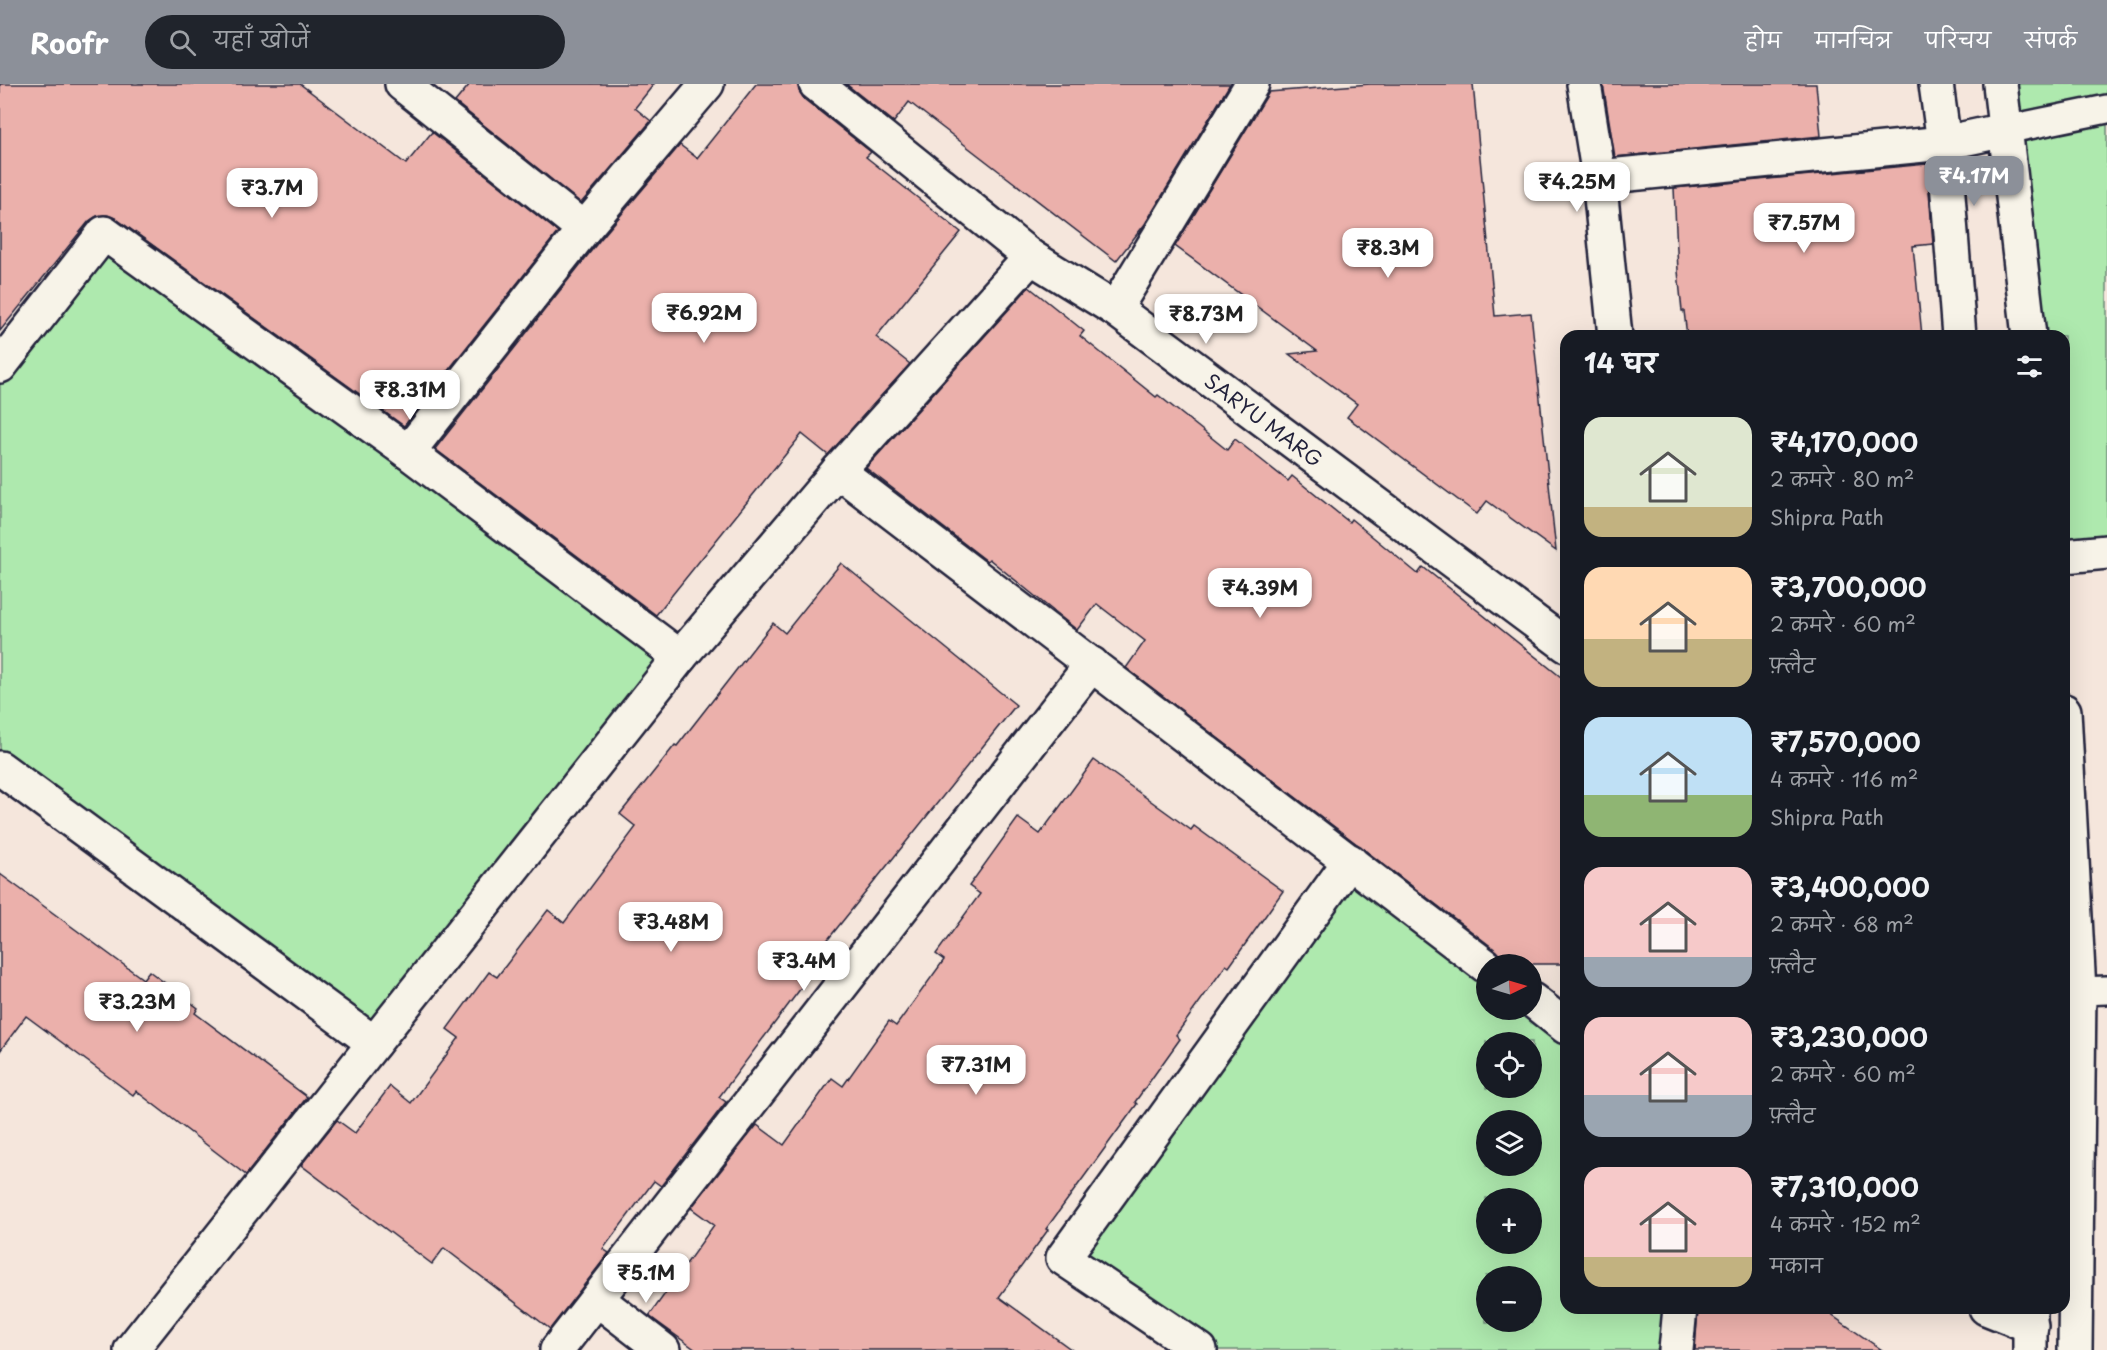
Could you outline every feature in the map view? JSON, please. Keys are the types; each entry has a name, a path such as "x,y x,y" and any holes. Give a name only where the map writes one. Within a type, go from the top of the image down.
{"street":[{"path":"402,84 584,230"},
{"path":"408,452 584,230 706,84"},
{"name":"SARYU MARG","path":"816,84 1031,257 1115,309 1560,641"},
{"path":"1115,309 1252,84"},
{"path":"1584,84 1599,177 1615,330"},
{"path":"1936,84 1944,143 1959,330"},
{"path":"2000,84 2028,330"},
{"path":"1599,177 1944,143 2005,130"},
{"path":"0,366 104,233 408,452 680,657"},
{"path":"131,1350 680,657 838,471 1031,257"},
{"path":"838,471 1476,958"},
{"path":"2070,555 2107,552"},
{"path":"557,1350 1092,664"},
{"path":"0,768 374,1043"},
{"path":"2070,769 2093,990 2075,1350"},
{"path":"1200,1350 1063,1258 1350,861"},
{"path":"1542,1008 1560,1022"},
{"path":"597,1299 663,1350"},
{"path":"1676,1350 1679,1314"},
{"path":"2000,1314 2031,1328"}],"lane":[{"path":"2005,130 2107,109"}],"green space":[{"path":"2000,84 2107,84 2107,552 2070,555 2070,330 2028,330"},
{"path":"104,233 680,657 374,1043 0,768 0,366"},
{"path":"1350,861 1476,958 1476,1020 1542,1020 1542,1015 1560,1024 1560,1314 1679,1314 1676,1350 1200,1350 1063,1258"}],"building":[{"path":"0,84 300,84 406,164 432,132 558,232 404,426 115,218 107,215 97,216 89,221 0,331"},
{"path":"470,84 654,84 635,108 651,121 581,203 455,102"},
{"path":"756,84 798,84 804,99 871,152 866,157 961,232 876,337 910,364 828,455 802,434 656,615 435,449 599,241 680,145 697,158"},
{"path":"846,84 1230,84 1145,224 1116,261 909,102 894,122"},
{"path":"1370,84 1473,84 1495,316 1531,313 1556,551 1487,501 1477,514 1347,417 1357,404 1289,354 1317,351 1175,246 1269,92"},
{"path":"1603,84 1816,84 1821,136 1615,157"},
{"path":"1927,164 1933,244 1913,246 1921,330 1686,330 1678,271 1674,188"},
{"path":"1029,287 1084,331 1080,336 1227,450 1235,439 1288,481 1292,476 1349,522 1351,519 1418,574 1423,567 1560,676 1560,964 1542,964 1542,954 1500,954 1126,668 1145,641 1097,604 1077,630 989,559 987,561 866,468"},
{"path":"841,563 1016,705 797,978 804,984 719,1097 726,1102 661,1186 654,1181 603,1249 609,1253 550,1329 444,1248 432,1264 301,1165 337,1120 355,1133 390,1086 411,1103 459,1038 447,1029 489,972 497,977 548,910 564,923 636,827 620,814 675,745 677,746 773,623 785,633"},
{"path":"1094,760 1191,830 1194,826 1283,891 1229,967 1226,965 1176,1035 1180,1039 1135,1102 1137,1104 999,1297 1072,1350 696,1350 649,1316 714,1225 691,1208 757,1125 784,1145 832,1078 843,1086 889,1021 896,1026 944,960 936,954 980,894 969,886 1018,818 1040,834"},
{"path":"0,874 143,979 149,971 198,1008 195,1013 307,1097 246,1175 136,1091 133,1095 26,1016 0,1051"},
{"path":"1698,1314 1830,1314 1882,1350 1695,1350"}]}
